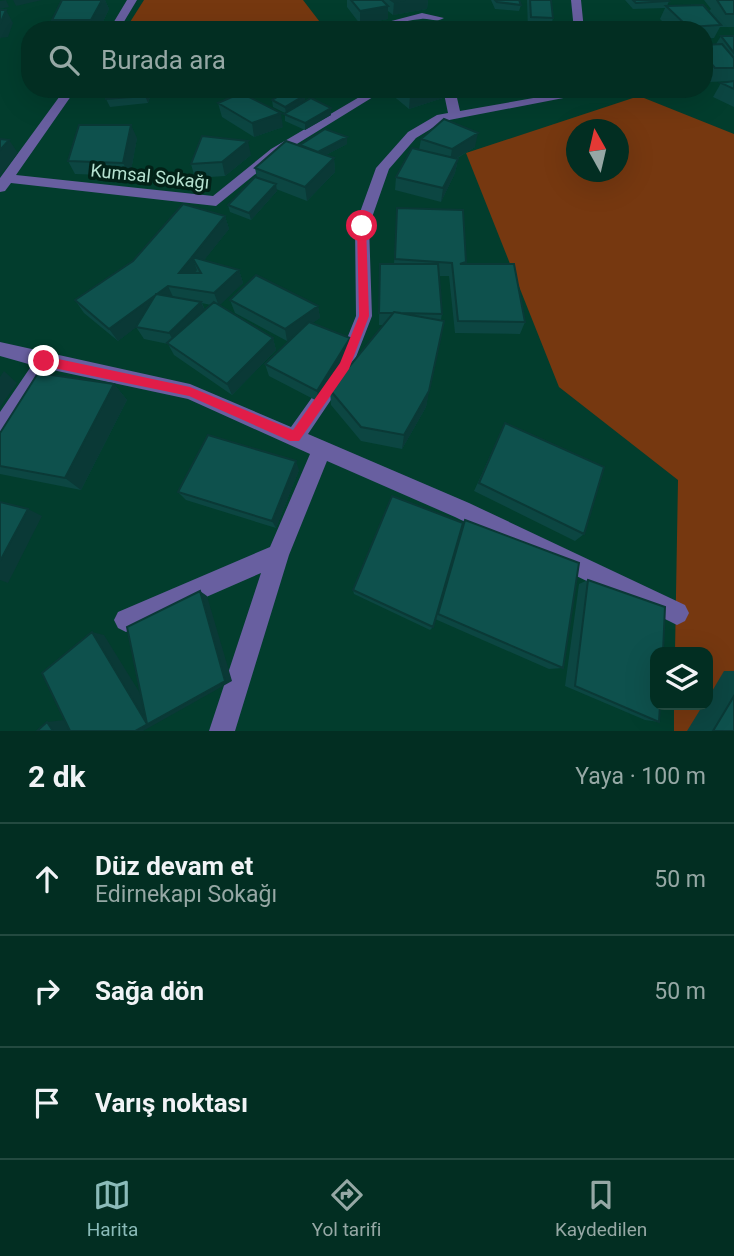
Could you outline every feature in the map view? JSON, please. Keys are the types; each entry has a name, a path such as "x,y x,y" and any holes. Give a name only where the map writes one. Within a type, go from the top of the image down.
{"street":[{"path":"119,21 132,0"},
{"path":"576,0 578,21"},
{"path":"401,21 438,13 440,21"},
{"path":"4,183 65,98"},
{"name":"Kumsal Sokağı","path":"4,183 215,201 275,152 366,98"},
{"path":"451,98 455,116"},
{"path":"295,437 345,365 364,316 362,226 383,169 412,135 441,118 541,98"},
{"path":"0,349 190,392 462,510 677,614"},
{"path":"0,428 44,361"},
{"path":"222,731 278,555 322,449"},
{"path":"126,620 278,555"}],"shaded area":[{"path":"144,0 303,0 319,21 131,21"},
{"path":"633,98 644,98 734,134 734,731 674,731 674,710 713,710 713,647 675,647 678,480 559,387 466,153 566,120 566,182 629,182 629,119 569,119"}],"building":[{"path":"62,0 102,0 91,20 52,20"},
{"path":"351,0 382,0 388,6 360,11"},
{"path":"495,0 519,0 521,5 497,2"},
{"path":"530,0 551,0 553,18 531,17"},
{"path":"633,0 668,0 669,1 636,3"},
{"path":"717,0 734,0 734,14 726,14"},
{"path":"703,5 721,25 713,25 713,21 682,21 666,6"},
{"path":"0,10 6,10 0,24"},
{"path":"721,36 734,36 734,53"},
{"path":"713,44 722,44 734,58 734,68 715,68"},
{"path":"734,81 734,89 721,83"},
{"path":"230,98 251,98 281,113 252,123 218,103"},
{"path":"275,98 300,98 285,107 272,100"},
{"path":"311,98 331,108 305,123 284,114"},
{"path":"444,119 478,133 452,149 421,139"},
{"path":"79,125 131,125 123,163 68,161"},
{"path":"325,129 347,137 318,152 300,145"},
{"path":"202,136 248,141 222,162 191,164"},
{"path":"0,139 9,140 0,150"},
{"path":"286,141 334,158 305,187 255,168"},
{"path":"412,148 458,159 443,188 396,177"},
{"path":"255,177 276,184 249,213 228,205"},
{"path":"183,204 225,216 192,257 239,270 214,293 168,286 109,329 75,300 133,261","holes":["192,257 201,273 179,273"]},
{"path":"397,208 463,210 466,262 460,264 514,264 525,322 458,321 452,263 395,259"},
{"path":"380,264 438,264 442,314 379,313"},
{"path":"256,275 318,306 285,329 230,300"},
{"path":"156,294 201,302 169,333 136,327"},
{"path":"214,302 273,338 227,384 167,343"},
{"path":"394,312 444,321 429,391 404,435 361,427 330,390"},
{"path":"309,322 350,338 317,391 265,364"},
{"path":"38,373 114,384 65,478 0,466 0,433"},
{"path":"505,423 604,467 584,534 479,483"},
{"path":"208,435 296,461 272,521 178,492"},
{"path":"392,496 463,523 433,627 353,590"},
{"path":"0,502 28,509 0,561"},
{"path":"465,520 579,563 563,668 438,614"},
{"path":"588,580 665,607 663,647 650,647 650,710 660,710 659,722 575,686"},
{"path":"200,591 225,681 135,731 70,731 42,673 92,632 147,724 127,627"},
{"path":"734,696 734,731 713,731"},
{"path":"47,722 53,731 37,731"}],"route":[{"path":"44,361 190,392 295,437 345,365 364,316 362,226"}]}
